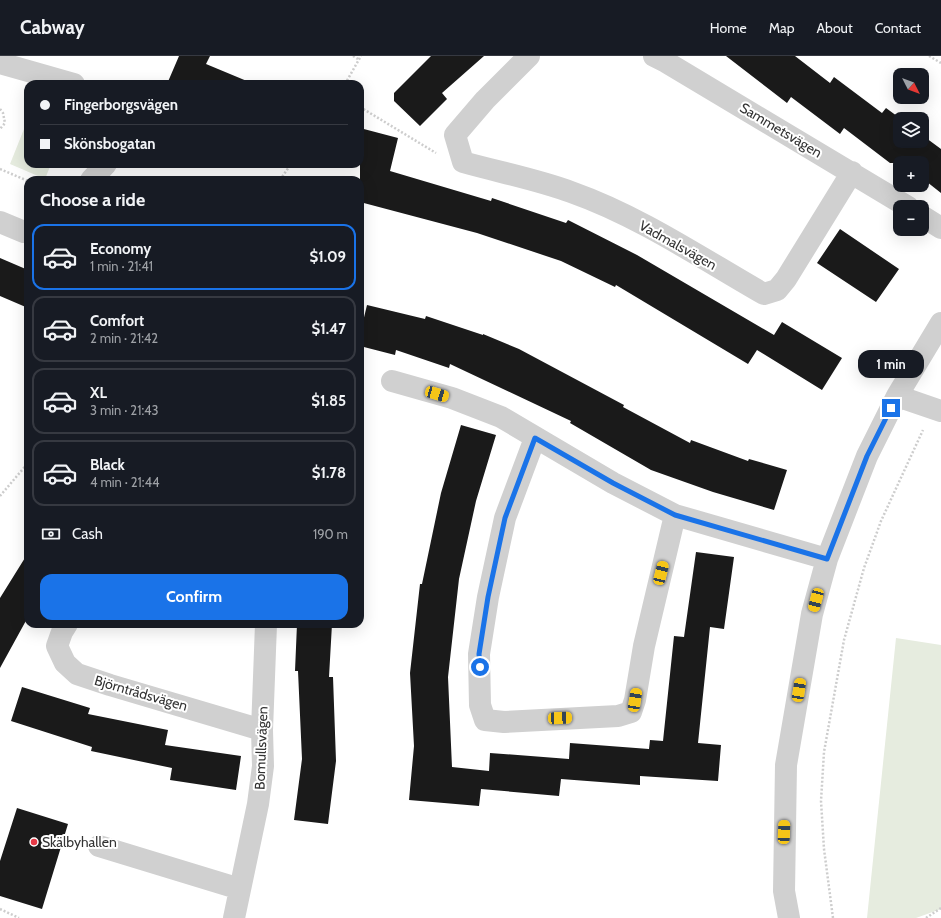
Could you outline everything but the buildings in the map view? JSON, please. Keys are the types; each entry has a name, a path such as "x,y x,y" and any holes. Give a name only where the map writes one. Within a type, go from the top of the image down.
{"street":[{"path":"460,152 455,135 485,100 530,56"},
{"name":"Sammetsvägen","path":"654,56 852,172 897,200"},
{"path":"0,63 60,80"},
{"name":"Vadmalsvägen","path":"460,152 570,191 607,206 764,294 777,290 786,279 852,172"},
{"path":"95,176 102,168"},
{"path":"929,220 941,228"},
{"path":"0,222 24,231"},
{"path":"789,918 784,891 786,765 812,614 827,559 867,456 897,396 941,323"},
{"path":"392,381 452,398 501,417 613,483 675,515 827,559"},
{"path":"897,396 937,410"},
{"path":"535,438 505,518 488,597 479,654 480,705 484,720 504,722 618,716 631,712 635,700 644,646 675,515"},
{"name":"Björntrådsvägen","path":"64,628 57,646 65,663 77,674 262,730"},
{"name":"Bomullsvägen","path":"234,918 258,804 262,766 266,628"},
{"path":"99,846 240,889"}],"path":[{"path":"353,56 358,59"},
{"path":"347,80 361,56"},
{"path":"929,56 941,63"},
{"path":"0,109 3,113 5,123 0,128"},
{"path":"364,109 431,151 460,152"},
{"path":"0,169 24,179"},
{"path":"833,918 824,849 821,800 824,752 844,640 864,568 881,521 937,410"},
{"path":"0,496 24,468"},
{"path":"926,918 941,908"},
{"path":"0,910 19,918"}],"shaded area":[{"path":"24,129 24,168 49,168 46,176 38,176 10,164"},
{"path":"896,638 941,645 941,909 916,918 867,918"}],"place":[{"name":"Skälbyhallen","path":"34,842"}],"route":[{"path":"480,667 479,654 488,597 505,518 535,438 613,483 675,515 753,536 827,559 867,456 891,408"}]}
